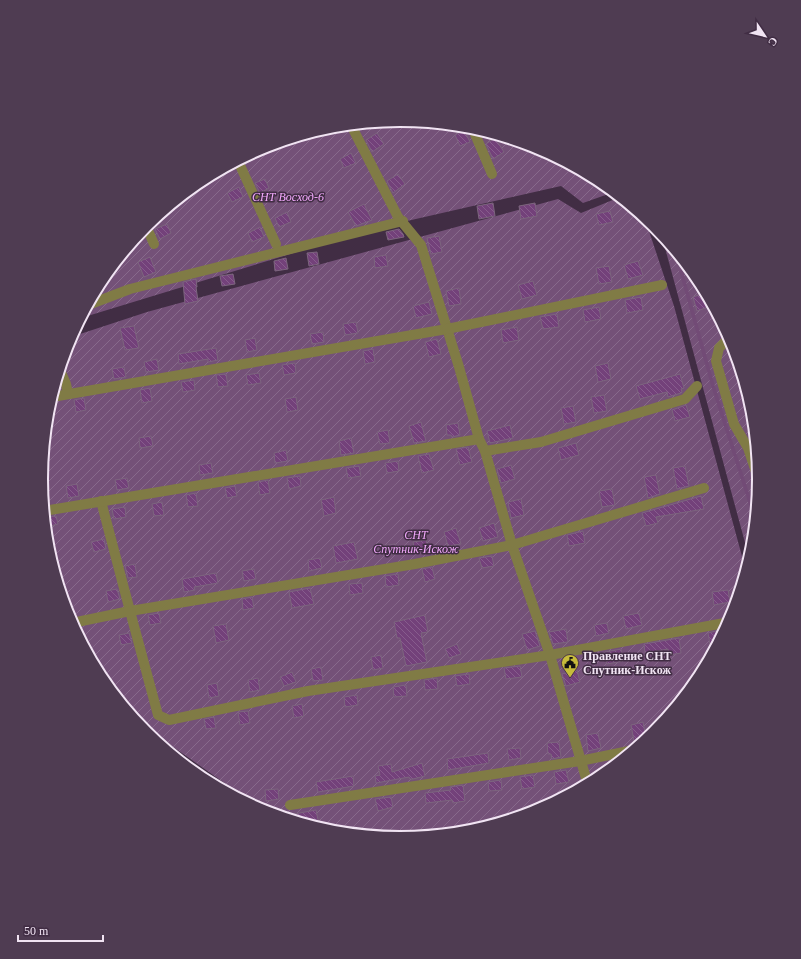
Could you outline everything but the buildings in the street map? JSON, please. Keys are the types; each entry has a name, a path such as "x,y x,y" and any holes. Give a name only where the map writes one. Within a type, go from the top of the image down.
{"street":[{"path":"354,130 401,219 421,245 447,329 478,439 485,451 512,545 550,655 586,779"},
{"path":"476,135 492,174"},
{"path":"240,165 276,244"},
{"path":"96,302 130,289 401,219"},
{"path":"149,232 154,244"},
{"path":"58,396 447,329 662,285"},
{"path":"725,342 719,348 716,361 734,424 751,446"},
{"path":"63,378 68,394"},
{"path":"485,451 541,442 685,399 697,386"},
{"path":"50,509 478,439"},
{"path":"78,622 130,611 407,565 512,545 704,488"},
{"path":"101,501 158,715 168,720 308,691 550,655 722,623"},
{"path":"290,805 624,752"}],"green space":[{"name":"СНТ Восход-6","path":"400,127 447,130 469,134 514,146 556,163 577,174 607,194 583,203 561,186 372,229 88,316 107,284 135,247 168,214 205,186 224,174 266,154 309,139 354,130"},
{"name":"СНТ Спутник-Искож","path":"558,199 581,213 614,199 648,228 674,306 743,561 726,614 706,656 694,675 666,712 633,745 615,759 577,785 556,796 492,820 447,829 424,831 400,832 354,829 309,820 287,813 237,792 161,738 135,712 107,675 95,656 84,635 67,593 60,571 51,526 48,480 49,456 51,433 60,388 80,334 147,312"},
{"path":"664,245 694,284 706,303 726,345 741,388 750,433 753,480 750,526 746,547"}],"waterway":[{"path":"684,270 681,271 713,386 752,507"}],"place":[{"name":"Правление СНТ Спутник-Искож","path":"570,678"}]}
